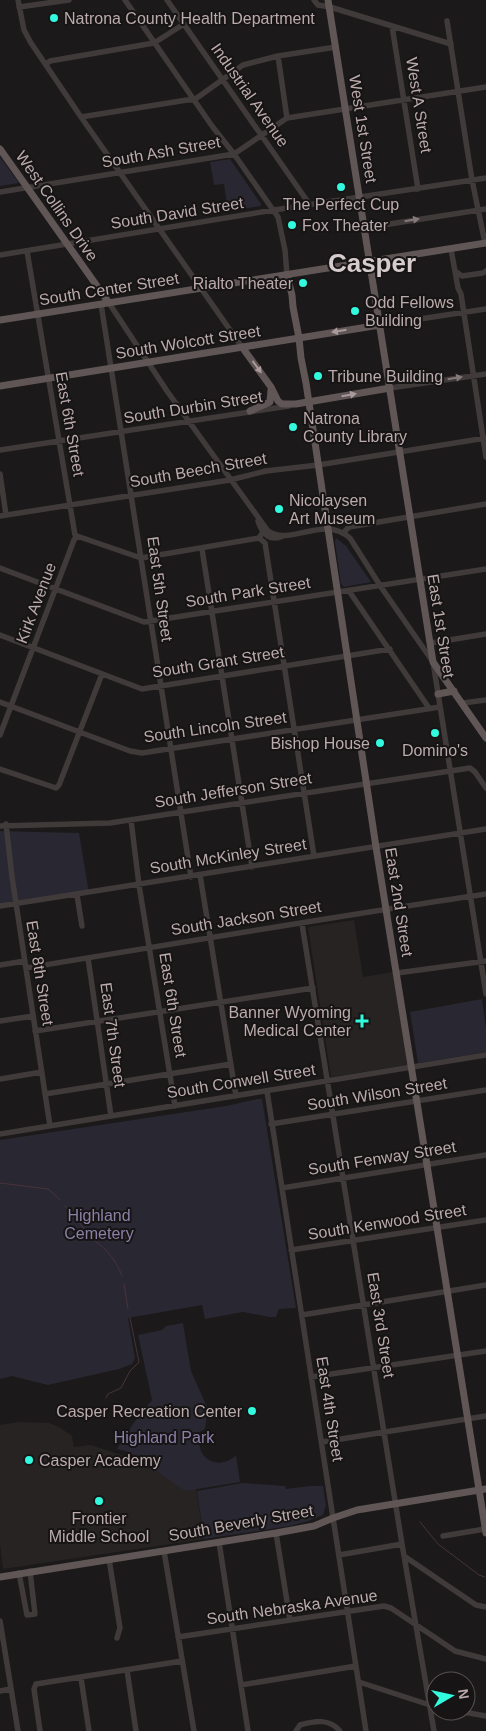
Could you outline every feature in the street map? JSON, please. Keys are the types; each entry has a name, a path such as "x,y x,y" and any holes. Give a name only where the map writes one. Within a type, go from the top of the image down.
{"main road":[{"name":"West 1st Street","path":"329,3 369,261"},
{"name":"West Collins Drive","path":"0,149 67,243 105,304"},
{"name":"South Center Street","path":"0,320 485,243"},
{"name":"East 1st Street","path":"369,261 434,662"},
{"name":"East 2nd Street","path":"287,275 292,290 293,307 376,847 467,1419 482,1490 486,1533"},
{"name":"South Wolcott Street","path":"0,386 380,325"},
{"path":"242,347 271,387 278,401 282,404 296,404"},
{"path":"250,411 270,402 271,387"},
{"name":"South Durbin Street","path":"296,404 390,388"},
{"path":"434,662 486,738"},
{"path":"438,694 454,690"},
{"name":"South Beverly Street","path":"0,1577 276,1533 314,1526 357,1510 482,1490"}],"street":[{"path":"18,0 28,37 81,117 242,347"},
{"path":"19,7 68,0"},
{"path":"124,0 274,210 278,217 280,234 285,250 287,275"},
{"name":"Industrial Avenue","path":"167,0 310,205"},
{"path":"314,0 318,5 329,3 392,26 451,44"},
{"path":"447,21 477,210 485,243"},
{"path":"46,64 50,61 154,43 184,24"},
{"name":"West A Street","path":"392,26 418,189"},
{"path":"81,117 194,100 243,65 278,56 336,47"},
{"path":"278,56 287,118"},
{"name":"South Ash Street","path":"0,192 234,154 287,118 486,86"},
{"name":"South David Street","path":"0,256 67,243 486,178"},
{"path":"364,228 486,209"},
{"path":"451,248 458,288 461,294"},
{"name":"East 6th Street","path":"27,251 75,535 77,536"},
{"path":"455,271 462,276 486,271"},
{"path":"462,276 463,313 486,457"},
{"path":"105,304 149,362 230,480 271,533 285,535 328,528 344,532 357,547 381,587 434,662"},
{"name":"East 5th Street","path":"105,304 110,368 191,877"},
{"path":"380,325 486,309"},
{"path":"390,388 486,374"},
{"name":"South Durbin Street","path":"0,450 296,404"},
{"name":"South Beech Street","path":"3,515 230,480 266,471 318,465 484,438"},
{"path":"0,474 3,515"},
{"path":"344,532 349,527 410,515 486,504"},
{"path":"257,517 265,543 314,856"},
{"path":"77,536 141,558 202,549 261,535 278,539 285,535"},
{"name":"Kirk Avenue","path":"0,735 77,536"},
{"path":"265,543 272,539"},
{"path":"202,549 252,867"},
{"name":"South Park Street","path":"0,568 141,622 212,613 486,569"},
{"path":"349,591 429,708"},
{"path":"431,644 486,634"},
{"name":"South Grant Street","path":"0,635 142,689 390,649"},
{"name":"East 1st Street","path":"434,662 450,770 483,961 486,994"},
{"path":"0,769 56,788 102,674"},
{"path":"463,703 486,700"},
{"name":"South Lincoln Street","path":"0,702 130,751 142,752 440,706"},
{"name":"South Jefferson Street","path":"3,825 97,824 131,820 470,768 486,788"},
{"name":"East 6th Street","path":"131,820 139,885 175,1106"},
{"name":"East 8th Street","path":"3,825 50,1126"},
{"name":"South McKinley Street","path":"0,906 200,876 486,829"},
{"path":"200,876 236,1096"},
{"name":"South Jackson Street","path":"26,968 486,894"},
{"path":"77,895 82,926"},
{"name":"East 3rd Street","path":"302,924 395,1503 426,1673"},
{"name":"East 7th Street","path":"88,958 111,1116"},
{"path":"0,965 25,961"},
{"path":"397,974 483,961"},
{"path":"35,1031 160,1010 313,988"},
{"path":"0,1021 33,1016"},
{"name":"South Conwell Street","path":"0,1134 486,1055"},
{"path":"45,1094 231,1064"},
{"path":"0,1079 42,1072"},
{"name":"South Wilson Street","path":"271,1124 486,1090"},
{"name":"East 4th Street","path":"267,1091 366,1731"},
{"name":"South Fenway Street","path":"282,1188 486,1155"},
{"name":"South Kenwood Street","path":"291,1250 486,1220"},
{"path":"302,1315 486,1286"},
{"path":"311,1377 486,1351"},
{"path":"322,1442 486,1416"},
{"path":"443,1536 485,1529"},
{"path":"276,1533 290,1620"},
{"path":"219,1542 248,1731"},
{"path":"339,1555 402,1544"},
{"path":"164,1551 194,1731"},
{"path":"404,1556 476,1605 486,1606"},
{"path":"109,1560 120,1628 117,1638"},
{"path":"19,1573 27,1615 35,1614 30,1572"},
{"name":"South Nebraska Avenue","path":"178,1637 388,1606 455,1651 486,1659"},
{"path":"0,1621 18,1731"},
{"path":"40,1731 34,1689 36,1684 182,1661"},
{"path":"242,1685 356,1666"},
{"path":"127,1670 136,1731"},
{"path":"80,1678 89,1731"},
{"path":"359,1682 426,1704"},
{"path":"0,1691 10,1689"},
{"path":"296,1731 300,1725 321,1721 328,1722 340,1731"}],"shaded area":[{"name":"Banner Wyoming Medical Center","path":"354,920 363,977 393,972 408,1065 331,1077 308,927"},
{"name":"Frontier Middle School","path":"19,1422 49,1423 72,1436 74,1447 91,1445 124,1456 196,1489 204,1539 3,1569 0,1544 0,1425"}],"green space":[{"path":"0,157 19,183 0,186"},
{"path":"230,159 261,206 228,211 224,184 214,185 210,162"},
{"path":"336,538 346,546 371,582 344,587 341,584"},
{"path":"0,831 79,833 89,893 0,906"},
{"path":"482,999 486,1028 486,1052 418,1063 410,1012"},
{"name":"Highland Cemetery","path":"262,1099 296,1308 279,1309 276,1317 243,1312 205,1319 202,1305 128,1318 135,1358 132,1364 119,1369 48,1385 12,1376 0,1379 0,1140 226,1106"},
{"name":"Highland Park","path":"183,1323 191,1371 208,1409 205,1429 197,1433 201,1451 209,1460 219,1463 228,1461 236,1455 240,1482 185,1491 129,1452 117,1449 135,1421 152,1400 138,1335"},
{"name":"Highland Park","path":"242,1483 285,1486 286,1489 323,1486 326,1505 323,1515 290,1526 204,1539 197,1491"}],"waterway":[{"path":"0,1183 48,1189 60,1200"},
{"path":"65,1206 95,1241 111,1256 122,1276"},
{"path":"124,1284 128,1309"},
{"path":"106,1398 108,1394 121,1388 130,1371 139,1362 130,1318"},
{"path":"420,1522 438,1544 479,1575 485,1577"}],"place":[{"name":"Natrona County Health Department","path":"54,18"},
{"name":"The Perfect Cup","path":"341,187"},
{"name":"Fox Theater","path":"292,225"},
{"name":"Rialto Theater","path":"303,283"},
{"name":"Odd Fellows Building","path":"355,311"},
{"name":"Tribune Building","path":"318,376"},
{"name":"Natrona County Library","path":"293,427"},
{"name":"Nicolaysen Art Museum","path":"279,509"},
{"name":"Domino's","path":"435,733"},
{"name":"Bishop House","path":"380,743"},
{"name":"Banner Wyoming Medical Center","path":"362,1021"},
{"name":"Casper Recreation Center","path":"252,1411"},
{"name":"Casper Academy","path":"29,1460"},
{"name":"Frontier Middle School","path":"99,1501"}],"district":[{"name":"Casper","path":"372,263"}]}
